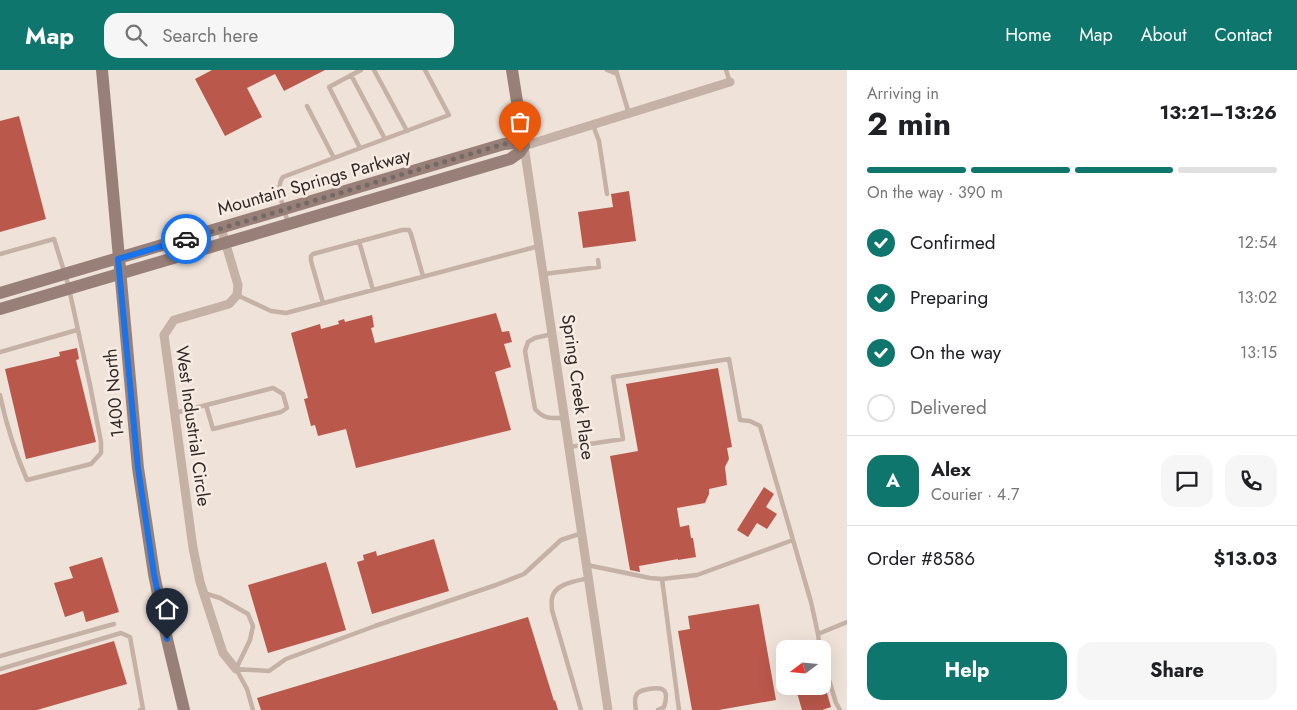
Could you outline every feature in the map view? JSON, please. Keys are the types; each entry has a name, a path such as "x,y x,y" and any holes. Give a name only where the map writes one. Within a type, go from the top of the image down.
{"street":[{"name":"1400 North","path":"102,70 138,468 145,521 167,639 184,710"},
{"name":"Spring Creek Place","path":"512,70 608,710"},
{"name":"Mountain Springs Parkway","path":"0,294 504,144 514,143 524,146 730,82"},
{"name":"Mountain Springs Parkway","path":"0,309 510,159 520,152 524,146"},
{"path":"221,228 238,285 237,295"},
{"name":"West Industrial Circle","path":"236,669 223,652 200,582 193,548 164,335 174,320 229,304 237,295"}],"lane":[{"path":"360,148 329,86 361,70"},
{"path":"374,70 406,131"},
{"path":"289,224 278,188 283,177 449,115 425,70"},
{"path":"607,70 617,72 629,114"},
{"path":"726,70 730,82"},
{"path":"351,75 385,139"},
{"path":"307,106 334,158"},
{"path":"593,124 599,141 607,194"},
{"path":"322,303 311,256 359,241 406,229 409,230 412,234 423,276"},
{"path":"0,254 54,239 65,274 90,385 101,442 100,453 91,464 27,480 4,416 0,395"},
{"path":"359,241 373,290"},
{"path":"237,295 271,311 286,312 539,246"},
{"path":"544,274 599,267 598,260"},
{"path":"0,352 77,330"},
{"path":"552,334 535,338 528,342 525,351 535,409 541,415 548,418 565,418"},
{"path":"569,447 622,440 613,377 728,359 740,420 750,421 760,426 794,540 811,602 819,640"},
{"path":"175,413 206,405 273,388 283,394 287,408 281,412 213,429 206,405"},
{"path":"236,669 270,671 286,659 375,626 503,583 524,574 561,540 582,533"},
{"path":"587,566 662,580 697,575 794,540"},
{"path":"581,710 552,610 552,598 558,588 589,578"},
{"path":"662,580 678,710"},
{"path":"204,594 220,598 248,614 252,626 250,640 236,669"},
{"path":"818,634 847,622"},
{"path":"0,656 114,624"},
{"path":"0,669 121,633 130,637 143,709 140,710"},
{"path":"236,669 247,689 253,710"},
{"path":"636,710 636,695 640,691 658,687 663,689 666,699 664,707 658,710"},
{"path":"831,687 840,710"}],"building":[{"path":"212,70 325,70 284,91 275,74 247,88 262,117 225,136 195,79"},
{"path":"19,116 46,219 0,232 0,121"},
{"path":"629,191 636,241 583,248 578,212 613,207 611,194"},
{"path":"496,313 502,332 509,331 512,342 504,344 511,367 495,372 511,430 356,468 346,429 318,436 315,425 311,426 304,399 308,398 291,333 320,324 321,329 339,324 338,321 344,319 345,322 372,315 374,327 371,328 375,343"},
{"path":"77,348 79,359 76,360 96,442 26,459 5,369 60,356 59,352"},
{"path":"718,368 732,447 727,448 729,459 725,467 727,485 709,489 705,503 677,508 680,527 689,525 696,557 639,566 640,572 630,570 610,456 638,451 626,384"},
{"path":"764,487 774,494 766,507 777,514 767,529 757,523 748,537 737,530"},
{"path":"434,539 449,591 372,614 357,562 364,560 363,555 376,551 377,556"},
{"path":"102,557 119,612 86,622 83,611 65,617 54,583 73,578 69,567"},
{"path":"326,562 346,630 268,653 248,585"},
{"path":"759,604 776,700 719,710 692,710 678,631 690,629 688,616"},
{"path":"528,617 558,710 261,710 257,698"},
{"path":"114,641 127,684 37,710 0,710 0,675"},
{"path":"798,695 828,695 831,707 822,710 802,710"}],"way so far":[{"path":"186,239 504,144 514,143 524,146 520,152"}],"route":[{"path":"167,639 145,521 138,468 118,259 186,239"}]}
